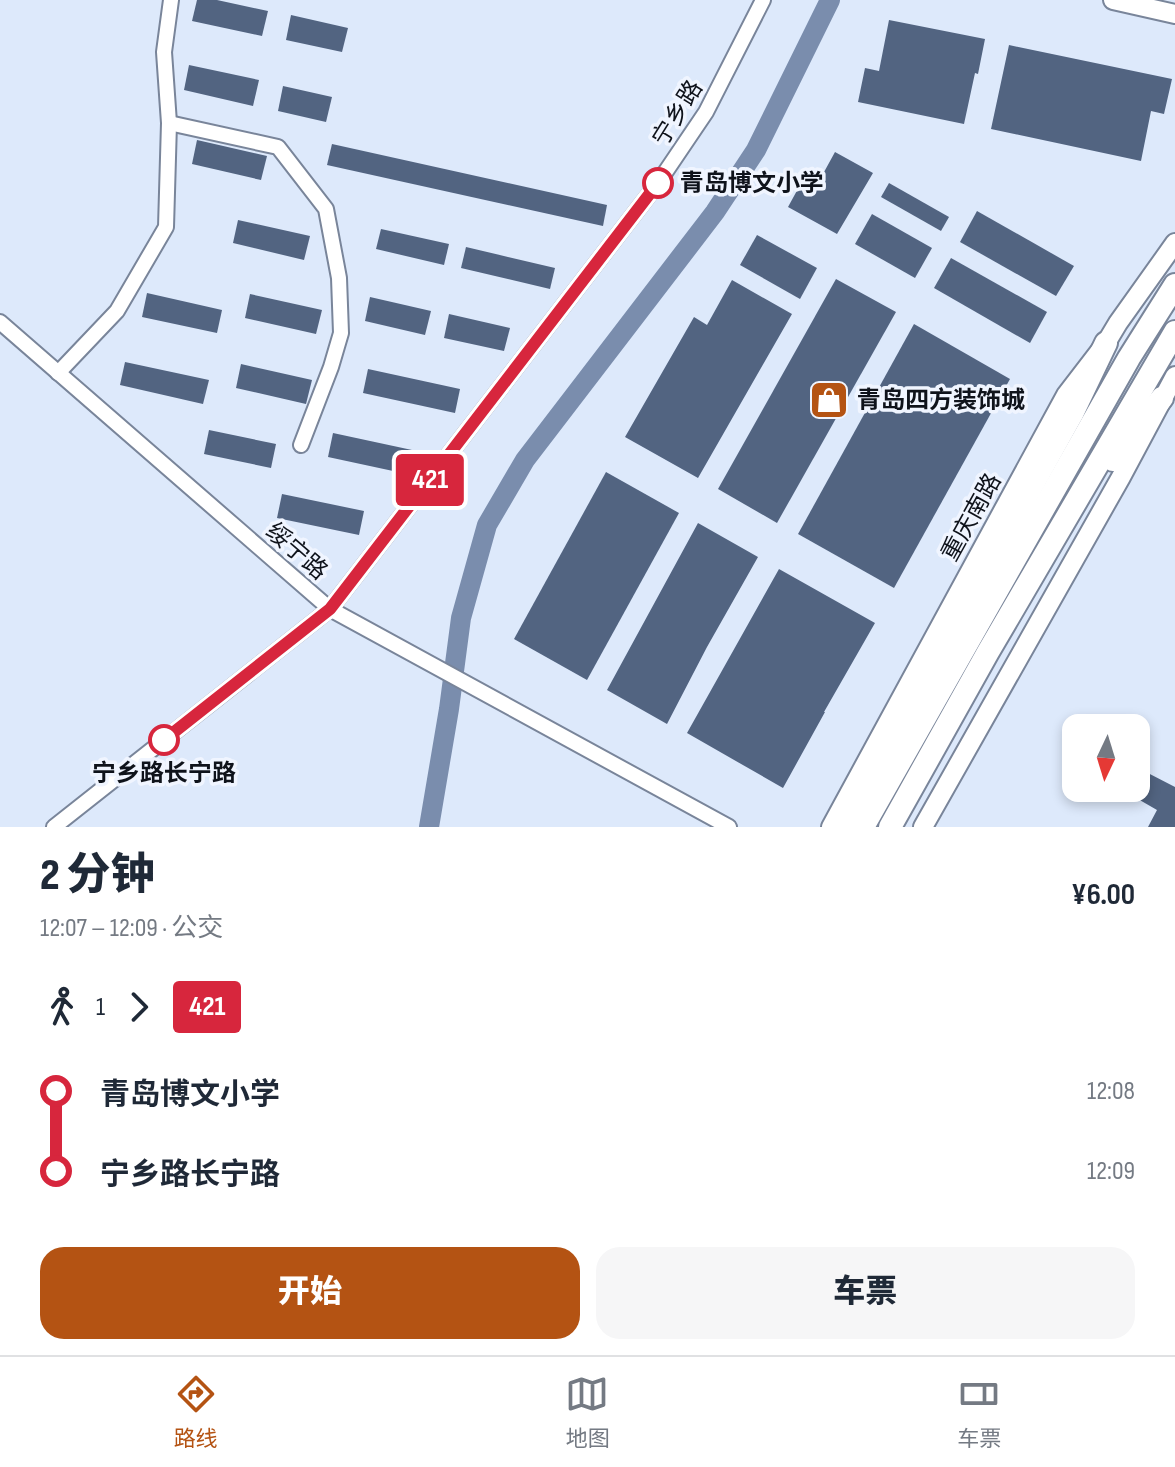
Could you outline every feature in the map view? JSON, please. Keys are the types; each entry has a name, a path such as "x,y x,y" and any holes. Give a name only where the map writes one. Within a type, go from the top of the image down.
{"highway":[{"path":"863,827 1129,358 1175,285"},
{"path":"890,827 1175,332"},
{"path":"842,827 1072,414 1106,343"},
{"path":"906,827 1114,457 1162,398"}],"main road":[{"path":"1113,0 1175,14"},
{"name":"重庆南路","path":"831,827 1066,395 1175,243"},
{"path":"923,827 1175,376"}],"street":[{"path":"58,373 117,311 166,227 169,123 164,52 171,0"},
{"name":"宁乡路","path":"54,827 330,609 658,183 706,112 763,0"},
{"path":"169,123 278,147 326,209 339,278 341,333 301,445"},
{"name":"绥宁路","path":"0,322 330,609 729,827"}],"building":[{"path":"197,0 217,0 268,11 262,36 192,21"},
{"path":"291,15 348,28 342,52 286,40"},
{"path":"889,20 985,39 964,124 858,102 865,68 879,71"},
{"path":"1009,45 1172,79 1164,114 1151,111 1141,161 991,129"},
{"path":"189,65 259,80 253,106 184,90"},
{"path":"283,86 332,97 326,122 278,111"},
{"path":"197,140 267,156 261,180 192,164"},
{"path":"332,144 607,205 603,226 327,165"},
{"path":"835,152 873,173 837,234 788,207 805,176 818,183"},
{"path":"889,183 949,217 941,231 881,197"},
{"path":"977,211 1074,266 1056,296 960,242"},
{"path":"872,214 932,248 915,278 855,244"},
{"path":"238,220 310,236 304,260 233,243"},
{"path":"381,229 449,244 444,265 376,249"},
{"path":"757,235 817,268 800,299 740,265"},
{"path":"466,247 555,268 550,289 461,268"},
{"path":"951,258 1047,312 1030,343 934,288"},
{"path":"836,279 896,312 777,523 718,489"},
{"path":"732,280 792,314 698,478 625,437 694,317 707,325"},
{"path":"147,293 222,310 217,333 142,317"},
{"path":"250,294 322,310 316,334 245,318"},
{"path":"370,297 431,311 425,335 365,321"},
{"path":"449,314 510,328 504,351 444,338"},
{"path":"914,324 1010,379 894,588 798,534"},
{"path":"125,362 209,380 203,404 120,385"},
{"path":"241,364 312,380 306,404 236,388"},
{"path":"368,369 460,389 455,413 363,393"},
{"path":"209,430 276,444 271,468 204,454"},
{"path":"333,433 412,450 407,474 328,457"},
{"path":"606,472 679,513 587,680 514,639"},
{"path":"282,494 364,511 359,535 277,518"},
{"path":"698,523 758,557 667,724 607,690"},
{"path":"779,569 875,623 783,788 687,733"},
{"path":"1150,774 1175,787 1175,827 1148,827 1157,810 1143,802 1150,802"}],"waterway":[{"path":"429,827 461,618 487,525 525,460 715,212 756,150 830,0"}],"bus line":[{"name":"421","path":"164,740 330,609 658,183"}],"place":[{"name":"青岛博文小学","path":"658,183"},
{"name":"青岛四方装饰城","path":"829,400"},
{"name":"宁乡路长宁路","path":"164,740"}]}
